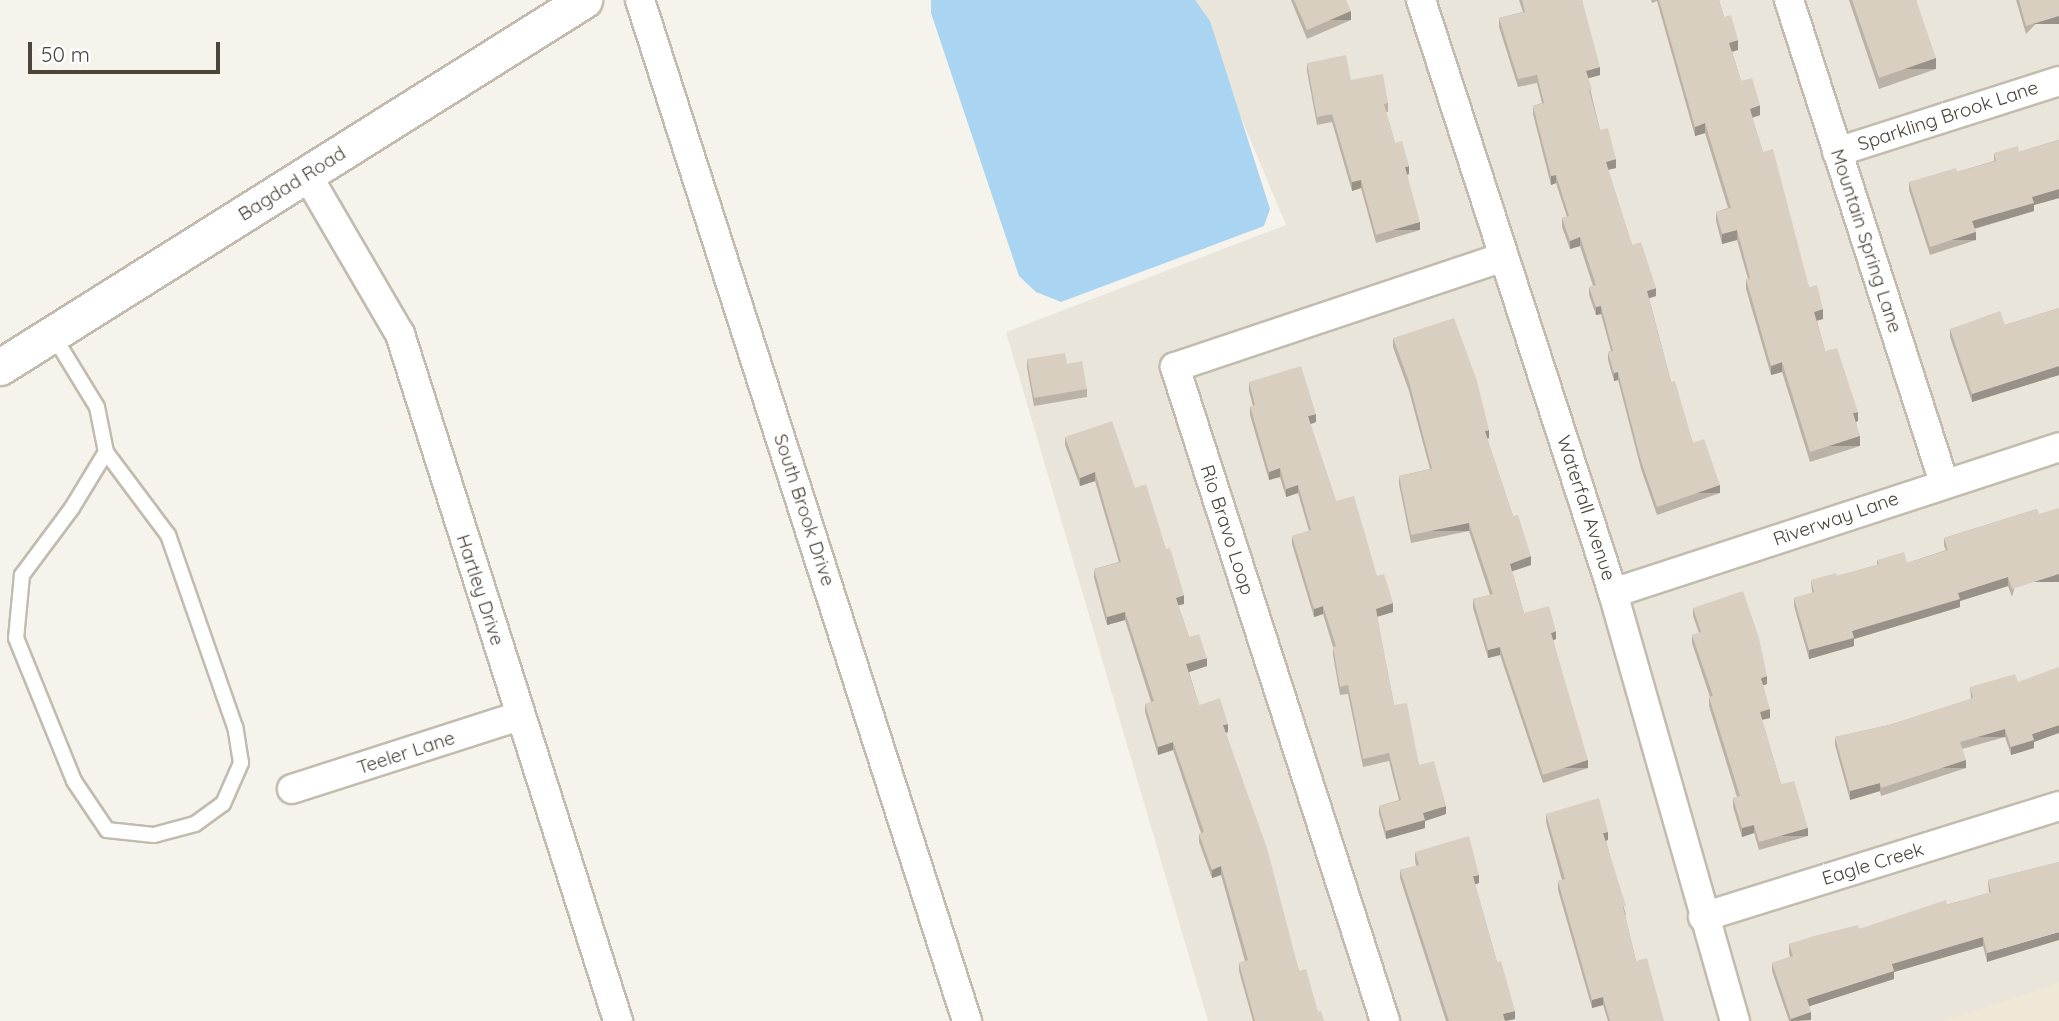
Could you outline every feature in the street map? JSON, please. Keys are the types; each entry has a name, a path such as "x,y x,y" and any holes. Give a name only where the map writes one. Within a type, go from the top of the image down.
{"street":[{"name":"Bagdad Road","path":"0,367 584,0"},
{"name":"South Brook Drive","path":"640,0 967,1021"},
{"name":"Waterfall Avenue","path":"1421,0 1614,593 1703,918 1735,1021"},
{"name":"Mountain Spring Lane","path":"1789,0 1944,482"},
{"name":"Sparkling Brook Lane","path":"1837,152 2059,80"},
{"name":"Hartley Drive","path":"307,175 400,334 618,1021"},
{"name":"Rio Bravo Loop","path":"1385,1021 1175,367 1503,257"},
{"name":"Riverway Lane","path":"1614,593 1944,482 2059,447"},
{"name":"Teeler Lane","path":"292,789 520,716"},
{"name":"Eagle Creek","path":"1703,918 2051,809"}],"lane":[{"path":"52,334 97,407 106,452 168,536 235,727 241,763 223,804 195,824 154,835 107,830 74,781 16,638 22,575 72,508 106,452"}],"shaded area":[{"path":"1192,0 2059,0 2059,1021 1208,1021 1006,332 1286,225"},
{"path":"2059,983 2059,1021 1942,1021"}],"water":[{"path":"931,0 1195,0 1210,21 1270,209 1264,226 1061,302 1036,292 1019,276 931,13"}],"building":[{"path":"1294,0 1346,0 1351,11 1307,30"},
{"path":"1522,0 1582,0 1600,67 1586,71 1592,89 1589,90 1600,130 1608,128 1616,159 1606,162 1632,245 1641,242 1656,288 1647,291 1671,382 1675,381 1693,443 1704,439 1720,485 1657,507 1641,461 1618,372 1614,373 1608,352 1613,351 1601,306 1596,307 1589,287 1596,285 1580,237 1570,241 1562,218 1569,216 1556,175 1551,176 1533,106 1544,103 1537,75 1518,79 1499,18 1525,12"},
{"path":"1659,0 1719,0 1724,17 1731,15 1738,40 1729,43 1741,81 1752,78 1760,105 1750,109 1763,152 1773,149 1809,287 1817,285 1823,309 1814,312 1825,351 1837,348 1858,412 1853,413 1860,436 1810,452 1782,362 1771,366 1746,279 1750,278 1737,230 1722,234 1716,212 1731,208 1705,123 1695,127"},
{"path":"1852,0 1916,0 1936,58 1879,78"},
{"path":"2019,0 2059,0 2059,16 2026,26"},
{"path":"1346,55 1351,80 1383,74 1388,103 1384,104 1395,143 1402,141 1409,166 1405,167 1420,222 1376,235 1361,180 1352,182 1332,114 1317,117 1307,63"},
{"path":"2059,140 2059,189 2032,197 2034,203 1972,221 1976,232 1930,247 1909,182 1956,168 1957,172 1996,161 1994,153 2018,146 2019,152"},
{"path":"2059,308 2059,366 1972,394 1950,329 2000,311 2005,325"},
{"path":"1454,318 1477,381 1489,430 1485,431 1513,516 1518,515 1531,556 1510,564 1524,613 1549,606 1556,631 1551,633 1588,760 1543,775 1500,647 1488,650 1473,599 1493,594 1469,523 1411,535 1399,476 1432,469 1409,382 1393,338"},
{"path":"1065,353 1067,364 1082,361 1087,389 1034,398 1027,359"},
{"path":"1301,366 1316,414 1308,416 1336,501 1354,496 1377,576 1384,574 1393,603 1376,609 1394,705 1407,703 1419,765 1434,761 1446,806 1423,813 1425,820 1386,831 1379,806 1401,800 1389,753 1363,759 1348,685 1340,687 1333,647 1336,646 1323,606 1314,609 1292,536 1311,530 1298,485 1286,489 1280,468 1269,472 1250,406 1255,405 1249,382"},
{"path":"1112,421 1135,488 1146,484 1166,549 1170,548 1184,595 1176,598 1189,637 1199,634 1207,658 1186,664 1199,705 1220,698 1228,724 1223,725 1267,848 1299,971 1306,969 1318,1012 1321,1011 1324,1021 1255,1021 1239,963 1248,960 1221,866 1212,870 1199,834 1204,832 1173,742 1158,747 1145,704 1154,701 1125,612 1107,617 1094,569 1121,562 1095,472 1080,478 1065,437"},
{"path":"2059,508 2059,574 2012,589 2008,577 1958,593 1960,599 1852,631 1854,638 1809,650 1794,598 1814,592 1811,580 1879,564 1877,560 1904,552 1907,563 1948,550 1944,538 2037,509 2039,514"},
{"path":"1743,591 1759,638 1767,676 1761,678 1770,709 1760,712 1781,784 1794,781 1808,828 1759,842 1754,825 1742,828 1733,798 1740,796 1709,697 1713,696 1692,635 1701,632 1693,608"},
{"path":"2059,667 2059,725 2032,734 2034,740 2011,747 2005,729 1960,742 1966,760 1881,788 1880,783 1850,791 1835,737 1889,725 1973,698 1970,687 2015,674 2018,682"},
{"path":"1599,798 1608,832 1603,833 1626,906 1623,907 1636,961 1647,958 1664,1021 1610,1021 1603,997 1592,1000 1558,881 1565,879 1546,814"},
{"path":"1469,836 1479,875 1473,876 1497,962 1501,961 1515,1011 1503,1014 1505,1021 1449,1021 1400,870 1419,865 1415,852"},
{"path":"2059,862 2059,932 1987,953 1983,937 1892,964 1894,971 1807,999 1811,1012 1791,1019 1772,963 1793,956 1789,944 1858,925 1859,929 1946,900 1947,905 1991,892 1988,880"}]}
